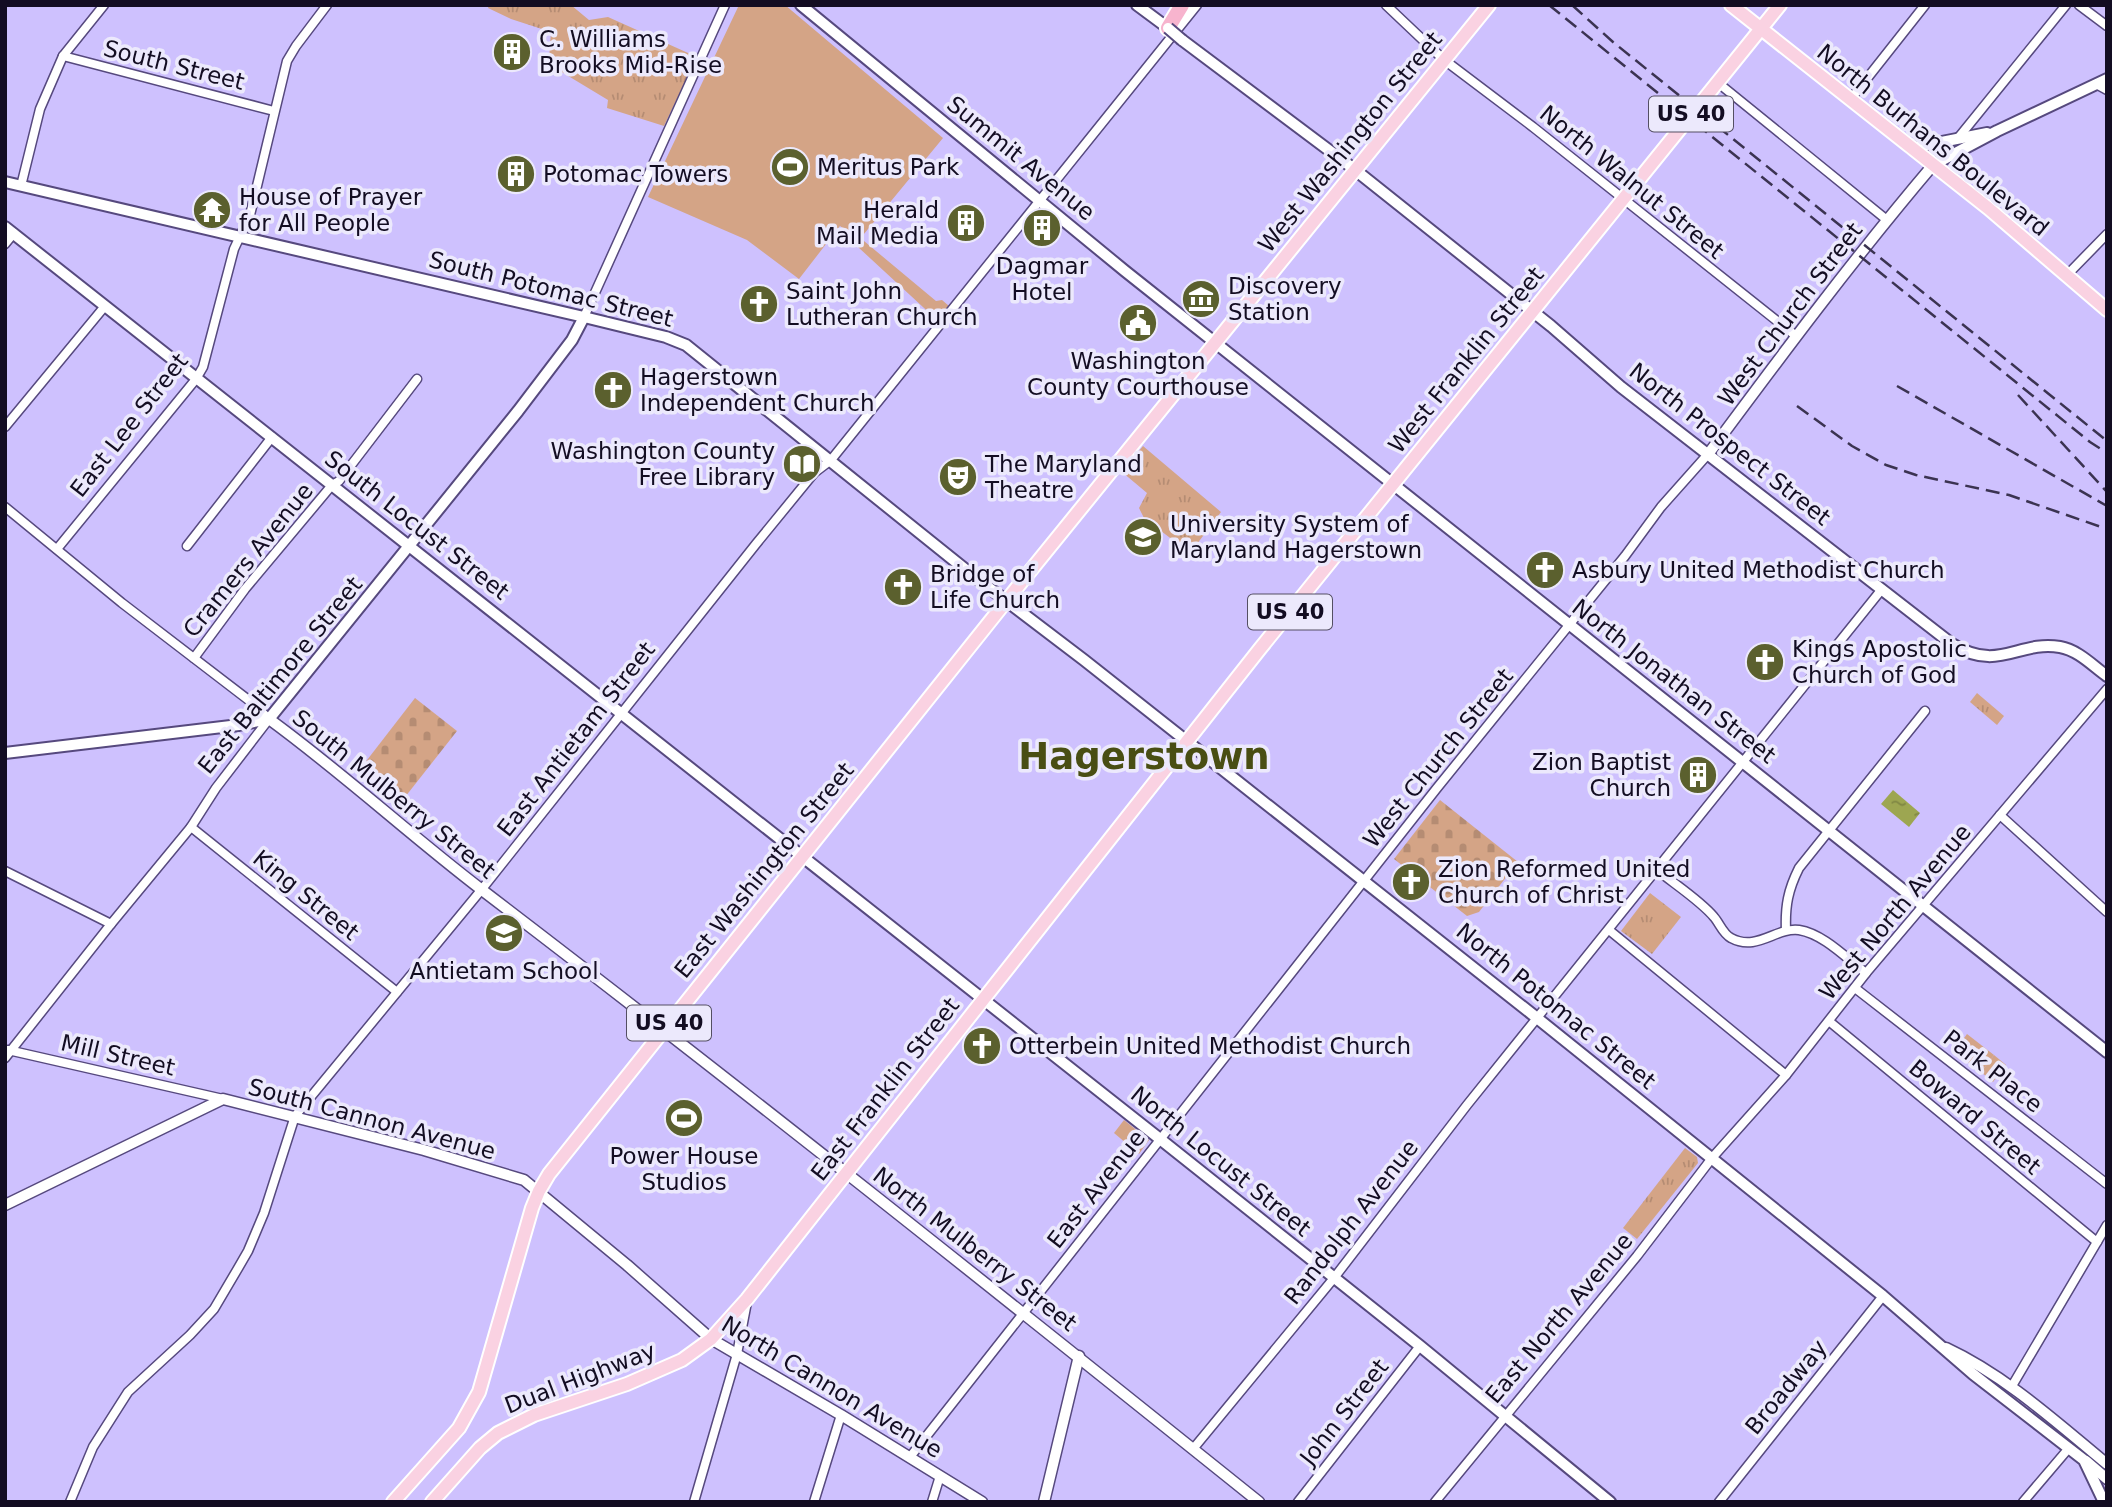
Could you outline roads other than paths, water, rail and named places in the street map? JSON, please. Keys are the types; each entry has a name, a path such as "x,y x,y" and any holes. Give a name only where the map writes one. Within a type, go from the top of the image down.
{"highway":[{"path":"1168,28 1182,5"}],"main road":[{"name":"Summit Avenue","path":"801,5 1215,343"},
{"name":"North Prospect Street","path":"1137,5 1354,169 1532,311 1621,387 1952,644 1973,655 1996,656 2046,647 2062,648 2082,657 2107,676"},
{"name":"West Washington Street","path":"1006,601 1489,5"},
{"name":"North Burhans Boulevard","path":"1731,5 1988,208 2107,310"},
{"name":"West Franklin Street","path":"1187,741 1780,5"},
{"path":"1933,166 1997,131 2102,82"},
{"path":"1911,148 1997,131"},
{"name":"South Potomac Street","path":"5,182 584,317 666,337 686,345 1006,601"},
{"name":"South Locust Street","path":"10,230 802,857"},
{"name":"East Baltimore Street","path":"270,719 562,354 584,317"},
{"name":"North Jonathan Street","path":"1215,343 2107,1052"},
{"name":"North Potomac Street","path":"1006,601 1537,1018 1883,1296 1973,1374 2073,1444"},
{"name":"East Washington Street","path":"489,1364 518,1255 539,1191 549,1174 1006,601"},
{"path":"5,753 270,719"},
{"name":"East Franklin Street","path":"747,1299 1187,741"},
{"name":"North Locust Street","path":"802,857 1420,1346 1610,1502"},
{"name":"Dual Highway","path":"439,1499 480,1448 513,1424 658,1372 682,1360 711,1339 747,1299"},
{"name":"Dual Highway","path":"393,1502 469,1414 489,1364"},
{"path":"2073,1444 2084,1460 2104,1502"}],"street":[{"path":"21,186 40,109 63,56 104,5"},
{"name":"East Lee Street","path":"57,549 203,367 233,249 250,215 287,61 327,5"},
{"path":"584,317 725,5"},
{"name":"East Antietam Street","path":"70,1502 93,1447 128,1392 214,1309 248,1251 264,1213 295,1116 482,889 814,473 831,460 1197,5"},
{"name":"North Walnut Street","path":"1386,5 1443,59 1796,336"},
{"path":"1850,100 1925,5"},
{"path":"1959,137 2066,5"},
{"path":"2079,5 2107,26"},
{"name":"South Street","path":"63,56 274,111"},
{"path":"1717,82 1887,220"},
{"path":"2102,82 2107,90"},
{"name":"West Church Street","path":"1364,881 1570,625 1661,507 1709,453 1796,336 1933,166"},
{"path":"5,244 10,230"},
{"path":"2067,275 2107,234"},
{"path":"5,427 105,306"},
{"name":"Cramers Avenue","path":"194,658 245,589 332,485 339,481 417,379"},
{"path":"187,546 272,437"},
{"name":"South Mulberry Street","path":"5,506 122,603 255,705 482,889 664,1029"},
{"name":"Randolph Avenue","path":"1193,1449 1334,1278 1537,1018 1882,589"},
{"name":"West North Avenue","path":"1712,1158 1786,1075 1867,973 2107,690"},
{"path":"1786,930 1785,904 1799,868 1926,711"},
{"name":"East Baltimore Street","path":"7,1053 191,827 216,788 270,719"},
{"path":"2000,815 2107,912"},
{"name":"King Street","path":"191,827 397,992"},
{"path":"1656,869 1714,917 1721,929 1731,938 1748,942 1765,940 1786,930 1799,930 1819,938 1867,973"},
{"path":"5,871 111,924"},
{"name":"East Avenue","path":"910,1457 1364,881"},
{"path":"1609,930 1786,1075"},
{"name":"Park Place","path":"1855,988 2107,1184"},
{"name":"Boward Street","path":"1830,1022 2097,1242"},
{"name":"North Mulberry Street","path":"664,1029 1079,1356 1259,1502"},
{"name":"Mill Street","path":"7,1053 223,1099"},
{"name":"South Cannon Avenue","path":"5,1205 223,1099 425,1150 524,1180 539,1191"},
{"name":"East North Avenue","path":"1435,1502 1637,1256 1712,1158"},
{"name":"North Cannon Avenue","path":"539,1191 711,1339 982,1502"},
{"path":"2012,1387 2107,1225"},
{"name":"Broadway","path":"1720,1502 1883,1296"},
{"name":"East Franklin Street","path":"694,1502 737,1354 747,1299"},
{"name":"John Street","path":"1298,1502 1420,1346"},
{"name":"North Potomac Street","path":"1943,1346 1978,1363 2012,1387 2073,1444"},
{"path":"1044,1502 1079,1356"},
{"path":"814,1502 841,1415"},
{"path":"2023,1502 2073,1444 2107,1464"},
{"path":"2084,1460 2107,1479"},
{"path":"932,1502 940,1476"}],"water":[{"path":"1893,790 1920,813 1909,827 1881,804"}],"railway":[{"path":"1549,5 2107,453"},
{"path":"1572,5 1613,42 2107,441"},
{"path":"1897,386 2107,506"},
{"path":"2018,395 2107,492"},
{"path":"1797,406 1852,446 1886,465 1916,475 2009,495 2107,529"}],"place":[{"name":"C. Williams Brooks Mid‐Rise","path":"512,52"},
{"name":"Meritus Park","path":"790,167"},
{"name":"Potomac Towers","path":"516,174"},
{"name":"House of Prayer for All People","path":"212,210"},
{"name":"Herald Mail Media","path":"966,223"},
{"name":"Dagmar Hotel","path":"1042,228"},
{"name":"Discovery Station","path":"1201,299"},
{"name":"Saint John Lutheran Church","path":"759,304"},
{"name":"Washington County Courthouse","path":"1138,323"},
{"name":"Hagerstown Independent Church","path":"613,390"},
{"name":"Washington County Free Library","path":"802,464"},
{"name":"The Maryland Theatre","path":"958,477"},
{"name":"University System of Maryland Hagerstown","path":"1143,537"},
{"name":"Asbury United Methodist Church","path":"1545,570"},
{"name":"Bridge of Life Church","path":"903,587"},
{"name":"Kings Apostolic Church of God","path":"1765,662"},
{"name":"Zion Baptist Church","path":"1698,775"},
{"name":"Zion Reformed United Church of Christ","path":"1411,882"},
{"name":"Antietam School","path":"504,933"},
{"name":"Otterbein United Methodist Church","path":"982,1046"},
{"name":"Power House Studios","path":"684,1118"}],"district":[{"name":"Hagerstown","path":"1144,756"}]}
